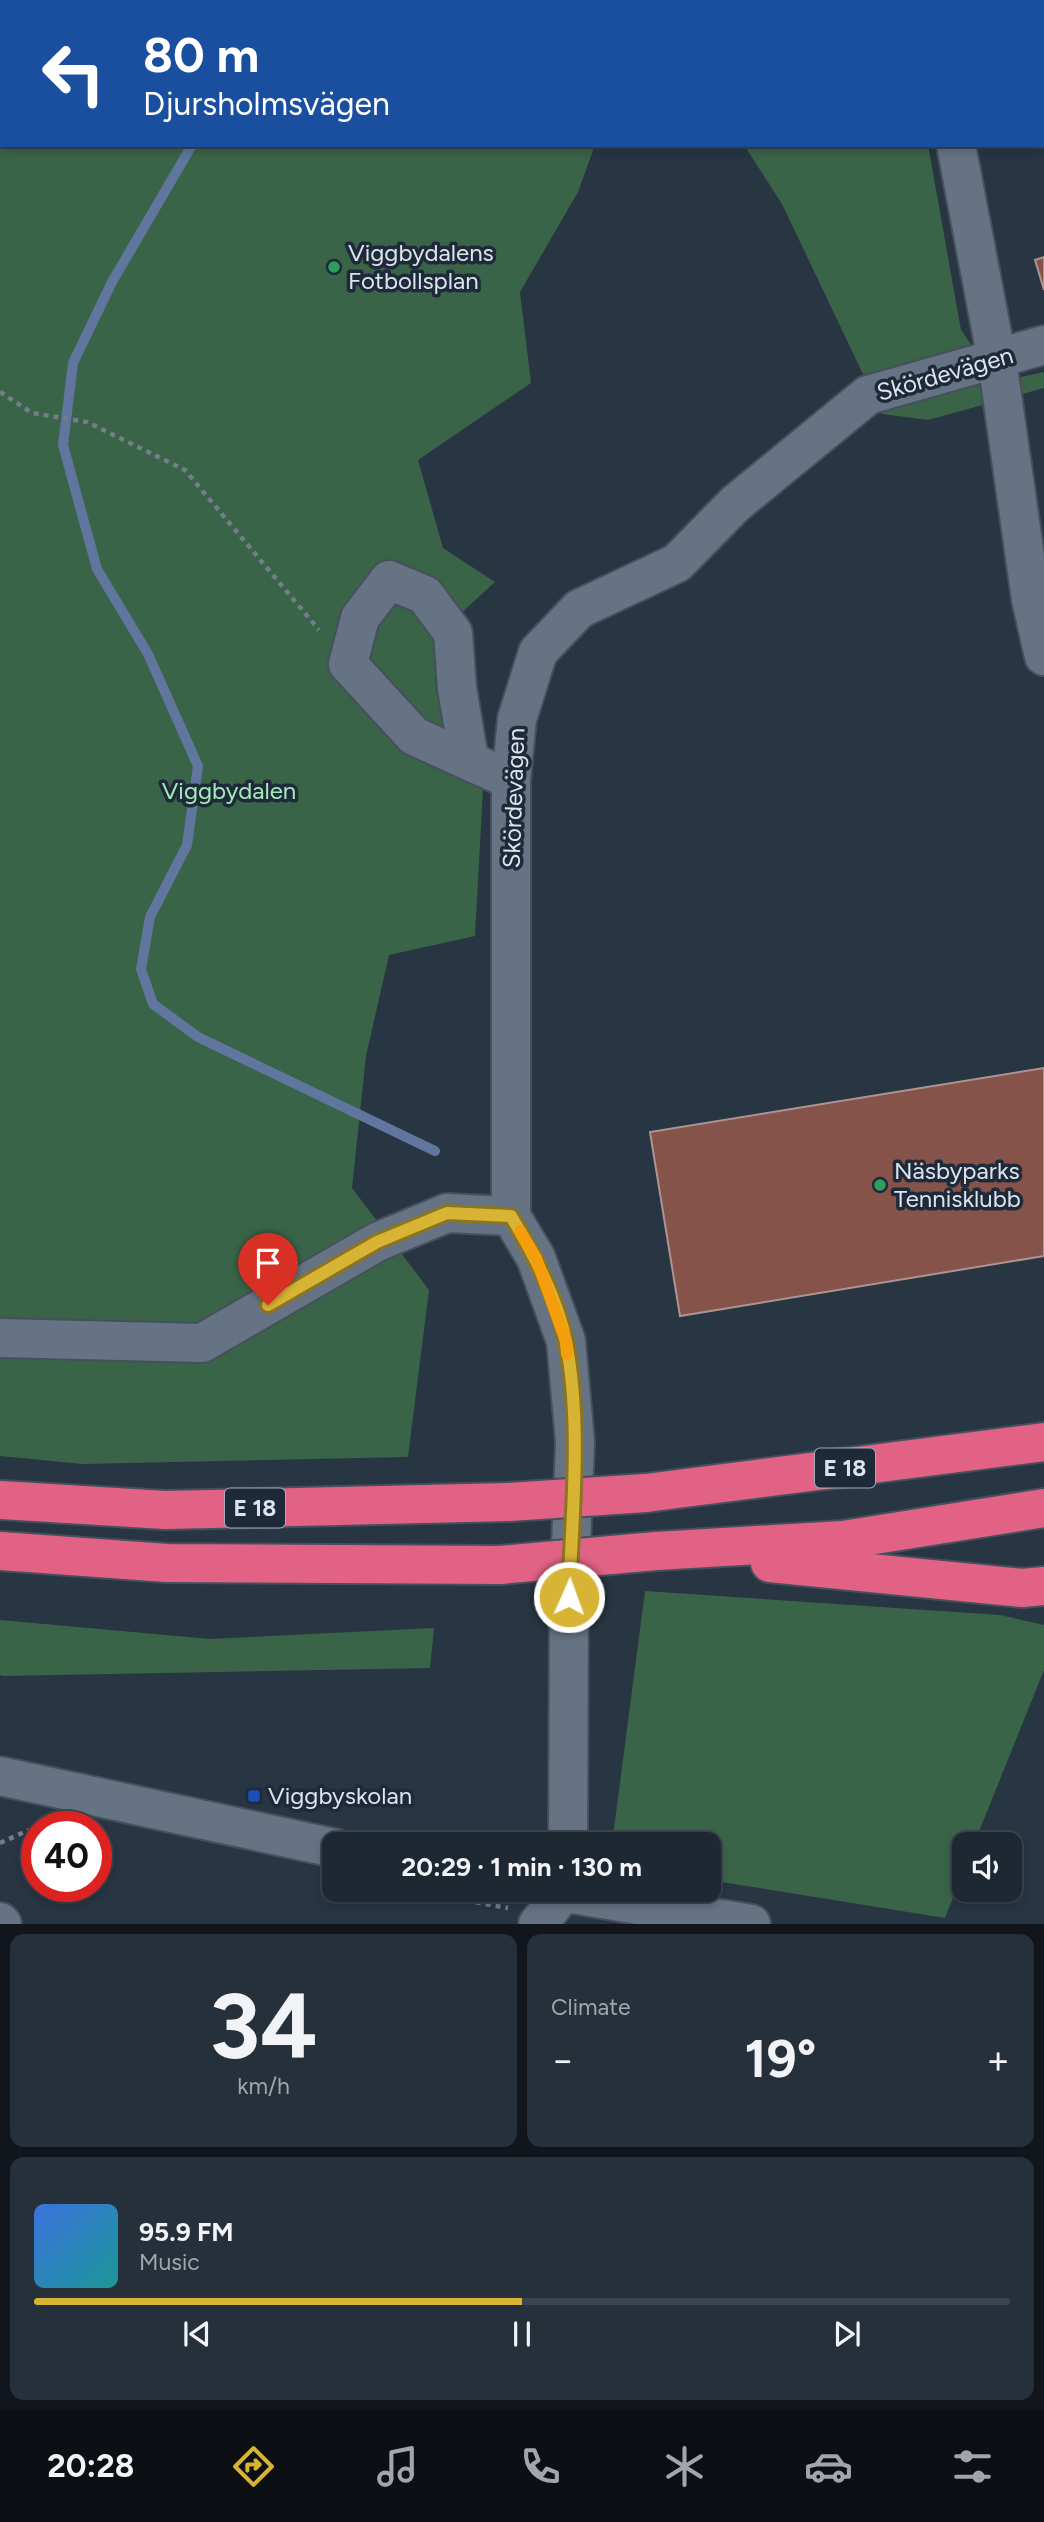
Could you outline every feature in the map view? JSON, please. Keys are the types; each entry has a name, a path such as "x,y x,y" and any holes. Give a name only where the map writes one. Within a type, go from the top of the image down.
{"highway":[{"name":"E 18","path":"0,1500 165,1510 509,1502 646,1493 1044,1442"},
{"name":"E 18","path":"0,1551 167,1563 500,1565 656,1551 842,1539 1044,1508"},
{"path":"656,1551 1022,1588 1044,1587"}],"street":[{"path":"956,147 997,360 1031,599 1044,656"},
{"name":"Skördevägen","path":"511,1216 511,780 517,719 538,652 579,609 677,564 735,504 868,395 1044,345"},
{"path":"469,759 457,688 453,633 425,595 389,580 360,618 348,664 415,736 511,780"},
{"path":"0,1338 202,1343 377,1242 447,1213 511,1216 536,1258 566,1341 575,1442 569,1597 568,1832"},
{"path":"0,1776 322,1845"},
{"path":"552,1902 751,1923"}],"path":[{"path":"0,392 32,413 87,422 185,470 348,664"},
{"path":"0,1843 21,1834"}],"green space":[{"name":"Viggbydalen","path":"0,147 594,147 578,192 520,292 531,383 418,460 443,548 495,582 433,639 436,692 483,789 475,936 389,955 366,1056 352,1188 429,1290 408,1457 82,1464 0,1456"},
{"path":"745,147 928,147 961,330 997,382 1044,372 1044,388 928,420 882,414 782,204"},
{"path":"645,1591 1000,1615 1044,1625 1044,1670 979,1832 952,1832 952,1900 945,1918 721,1882 721,1832 614,1832"},
{"path":"0,1620 210,1639 434,1628 430,1668 4,1676 0,1675"}],"building":[{"path":"1044,257 1044,290 1035,260"},
{"path":"1044,1068 1044,1256 680,1316 650,1132"}],"waterway":[{"path":"191,147 112,282 73,363 63,445 97,569 148,654 198,766 187,845 150,917 141,969 153,1004 198,1037 435,1151"}],"slow traffic":[{"path":"520,1231 536,1258 566,1341 567,1354"}],"place":[{"name":"Viggbydalens Fotbollsplan","path":"334,267"},
{"name":"Näsbyparks Tennisklubb","path":"880,1185"},
{"name":"Viggbyskolan","path":"254,1796"}],"route":[{"path":"268,1305 377,1242 447,1213 511,1216 536,1258 566,1341 575,1442 569,1597"}]}
